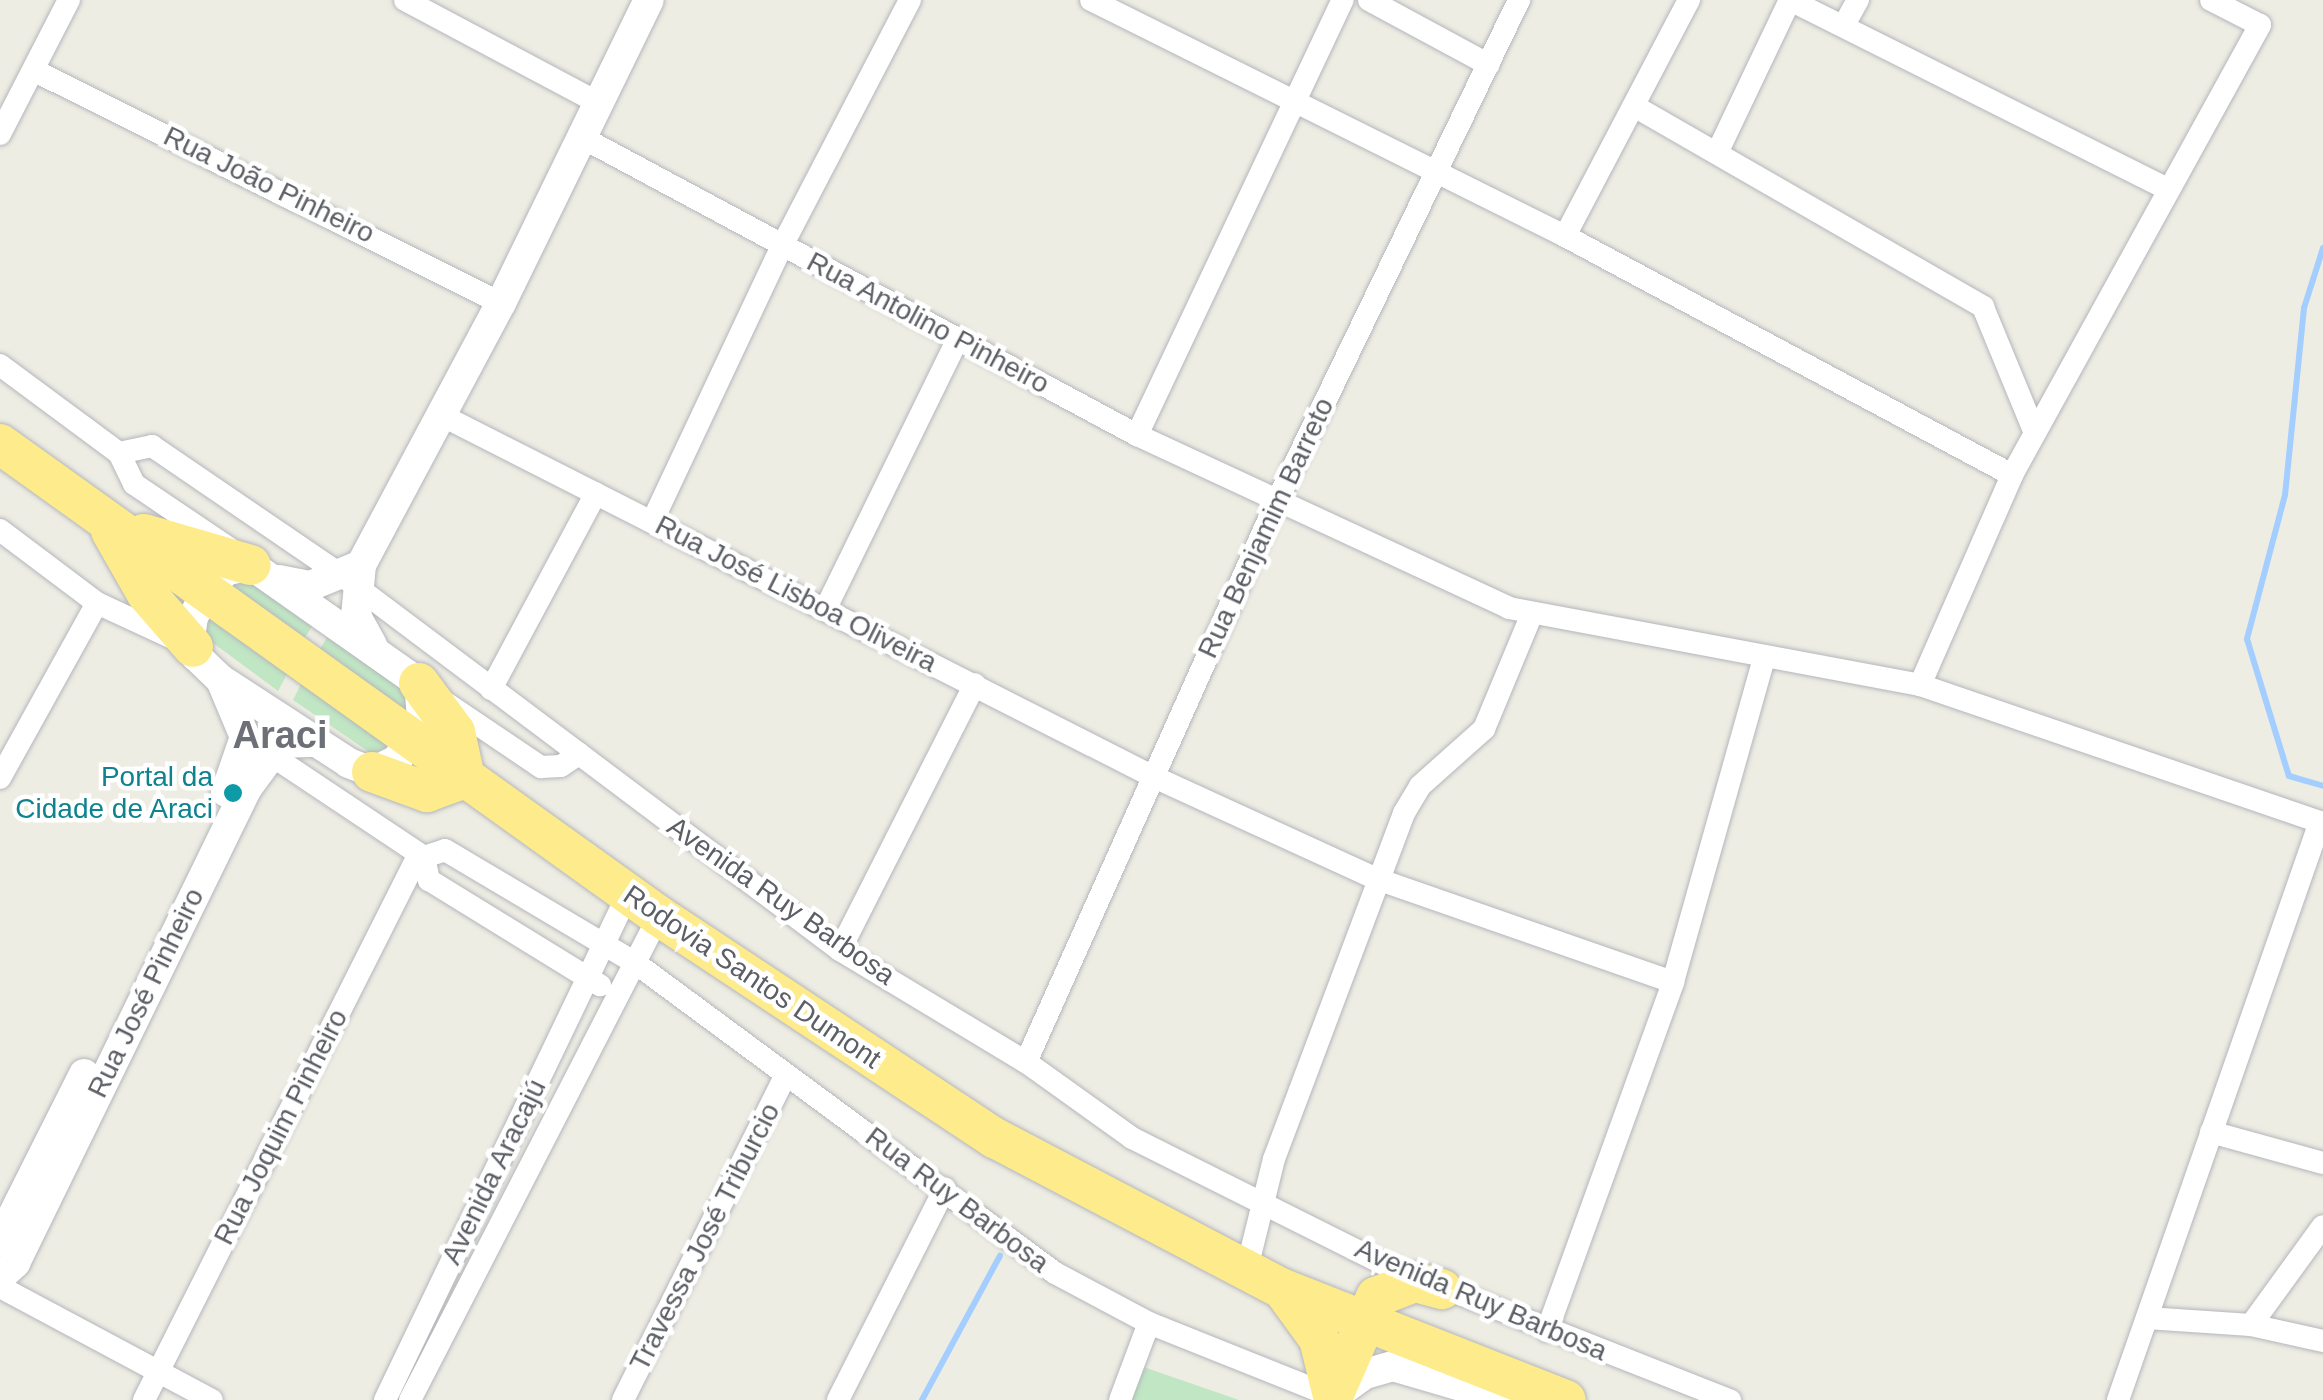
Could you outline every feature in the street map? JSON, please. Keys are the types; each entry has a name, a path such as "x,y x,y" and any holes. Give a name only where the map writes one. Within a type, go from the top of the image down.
{"highway":[{"name":"Rodovia Santos Dumont","path":"0,444 643,905 995,1138 1264,1280 1364,1324 1562,1399"},
{"path":"107,522 263,572"},
{"path":"107,522 146,594 193,647"},
{"path":"372,772 427,792 465,778 455,732 420,683"},
{"path":"1264,1280 1319,1340 1335,1399"},
{"path":"1335,1399 1364,1324 1385,1288 1415,1282 1442,1289"}],"main road":[{"path":"372,645 356,616 353,576 501,303 649,0"},
{"path":"316,742 257,746 221,680 193,647 193,617 206,592 224,572 263,572 300,587 353,576"},
{"path":"221,680 316,742 372,772 397,760 412,741 425,711 420,683 372,645 263,572"},
{"name":"Rua José Pinheiro","path":"0,1241 228,789 257,746"},
{"name":"Rua José Pinheiro","path":"0,1277 14,1263 257,746"},
{"path":"1335,1399 1365,1374 1393,1366 1502,1398 1562,1399"}],"street":[{"path":"0,134 70,0"},
{"path":"405,0 599,103"},
{"path":"652,522 782,246 910,0"},
{"path":"1090,0 1117,6 1298,104 1565,236 2012,475"},
{"path":"1137,435 1298,104 1343,0"},
{"path":"1368,0 1489,64"},
{"name":"Rua Benjamim Barreto","path":"1026,1062 1276,503 1518,0"},
{"path":"1565,236 1690,0"},
{"path":"1717,153 1790,0 2168,189"},
{"path":"1844,25 1858,0"},
{"path":"1920,685 2034,431 2260,25 2211,0"},
{"name":"Rua João Pinheiro","path":"35,71 501,303"},
{"path":"1634,106 1983,307 2034,431"},
{"name":"Rua Antolino Pinheiro","path":"583,138 1137,435 1276,503 1532,616 1920,685 2322,822"},
{"path":"825,610 958,338"},
{"path":"0,365 119,453 134,484 263,572"},
{"name":"Rua José Lisboa Oliveira","path":"440,414 1152,776 1377,879 1673,982"},
{"name":"Avenida Ruy Barbosa","path":"119,453 152,446 353,576 491,689 840,950 1026,1062 1132,1138 1442,1289 1730,1400"},
{"path":"491,689 596,492"},
{"path":"0,530 97,602 193,647"},
{"path":"0,778 97,602"},
{"path":"1264,1280 1264,1205 1274,1159 1377,879 1420,786 1484,729 1532,616"},
{"path":"1547,1331 1673,982 1764,658"},
{"path":"420,683 540,767 561,766 580,754"},
{"path":"840,950 975,684"},
{"path":"257,746 421,856 429,880 616,994"},
{"path":"2118,1400 2322,822"},
{"name":"Rua Ruy Barbosa","path":"421,856 445,850 634,962 945,1188 1055,1273 1149,1324 1335,1399"},
{"name":"Rua Joquim Pinheiro","path":"144,1400 421,856"},
{"name":"Avenida Aracajú","path":"384,1400 604,943 643,905"},
{"name":"Avenida Aracajú","path":"410,1400 634,962 643,905"},
{"name":"Travessa José Triburcio","path":"623,1400 786,1074"},
{"path":"2210,1132 2323,1163"},
{"path":"838,1400 945,1188"},
{"path":"2250,1325 2323,1226"},
{"path":"0,1287 212,1400"},
{"path":"2147,1318 2250,1325 2323,1341"},
{"path":"1120,1400 1149,1324"}],"green space":[{"path":"243,578 315,622 301,644 220,589"},
{"path":"209,609 292,665 278,691 209,640 204,631"},
{"path":"330,632 406,692 408,724 316,656"},
{"path":"304,678 397,742 372,754 293,700"},
{"path":"1135,1364 1239,1400 1122,1400"}],"waterway":[{"path":"2323,248 2304,308 2285,495 2247,639 2289,776 2323,786"},
{"path":"922,1400 1000,1256"}],"place":[{"name":"Portal da Cidade de Araci","path":"233,793"}],"district":[{"name":"Araci","path":"280,736"}]}
